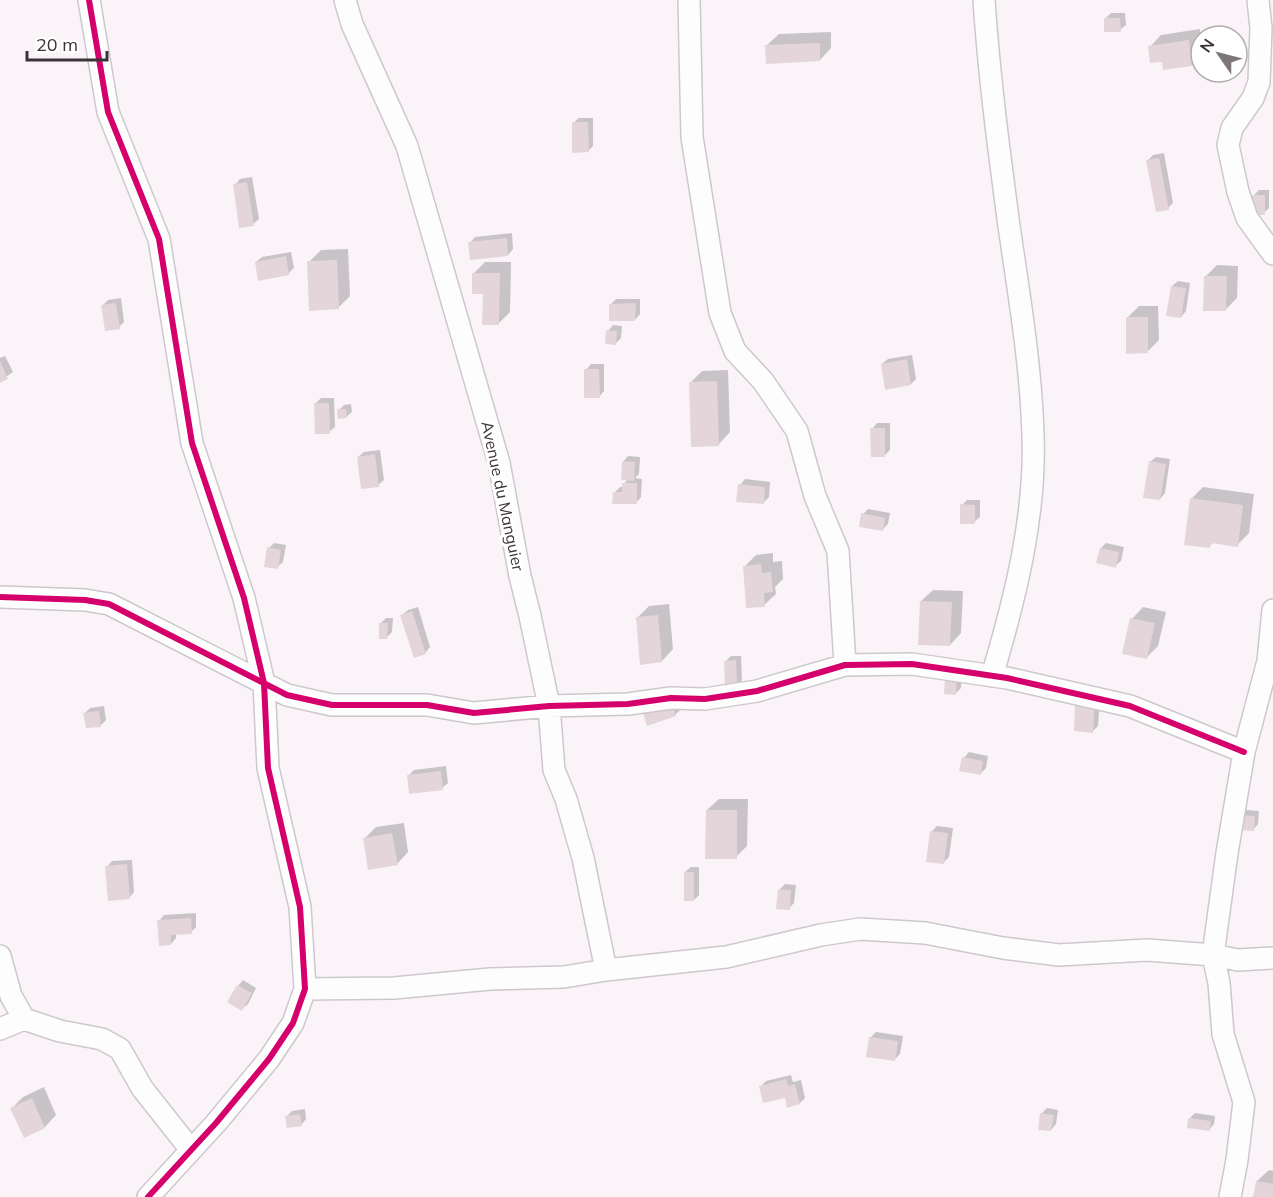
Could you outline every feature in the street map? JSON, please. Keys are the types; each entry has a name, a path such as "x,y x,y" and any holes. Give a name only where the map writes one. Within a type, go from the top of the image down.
{"street":[{"path":"89,0 108,112 159,239 192,443 244,598 264,683 268,768 300,907 305,989 293,1023 269,1059 148,1197"},
{"name":"Avenue du Manguier","path":"345,0 352,24 407,146 496,452 520,576 549,706 554,770 566,799 583,858 606,970"},
{"path":"689,0 692,137 720,313 735,351 763,381 797,432 815,496 838,551 845,665"},
{"path":"984,0 988,66 1022,319 1033,436 1029,519 1011,612 992,676"},
{"path":"1258,0 1261,28 1259,82 1253,98 1232,128 1228,145 1238,192 1247,218 1273,254"},
{"path":"0,597 85,600 109,604 288,695 332,705 427,705 474,713 549,706 628,704 671,698 705,699 758,691 845,665 912,664 992,676 1130,706 1244,752"},
{"path":"1230,1197 1244,1102 1223,1034 1214,955 1227,853 1244,752 1270,661 1273,610"},
{"path":"305,989 394,988 490,979 564,977 606,970 726,957 821,935 860,929 925,933 1003,948 1059,955 1147,950 1214,955 1238,960 1273,958"},
{"path":"0,956 12,996 24,1019"},
{"path":"0,1029 24,1019 60,1031 102,1039 120,1049 142,1088 191,1150"}],"building":[{"path":"1104,18 1120,18 1121,32 1104,32"},
{"path":"1189,40 1189,66 1163,70 1162,62 1150,63 1148,46"},
{"path":"820,43 820,61 766,64 765,45"},
{"path":"572,122 588,122 589,152 572,153"},
{"path":"1159,158 1169,210 1156,212 1146,160"},
{"path":"247,182 254,226 239,228 233,184"},
{"path":"1252,195 1265,195 1265,215 1252,215"},
{"path":"507,238 508,256 470,260 468,242"},
{"path":"286,256 289,275 258,281 255,262"},
{"path":"337,260 339,309 309,311 307,261"},
{"path":"472,273 500,273 499,325 482,325 483,294 472,294"},
{"path":"1204,276 1227,276 1226,311 1203,311"},
{"path":"1171,286 1186,288 1181,318 1166,316"},
{"path":"116,303 120,329 105,331 101,305"},
{"path":"636,303 635,321 609,321 609,304"},
{"path":"1126,317 1148,317 1148,353 1126,354"},
{"path":"606,330 617,331 616,345 605,344"},
{"path":"907,359 911,385 885,390 881,364"},
{"path":"0,361 8,379 0,383"},
{"path":"584,369 599,369 600,398 584,398"},
{"path":"717,381 719,446 691,447 689,382"},
{"path":"314,403 329,403 330,434 315,434"},
{"path":"337,409 346,409 347,418 338,419"},
{"path":"870,428 885,428 885,457 871,457"},
{"path":"375,454 379,487 361,489 357,457"},
{"path":"622,461 635,462 634,481 621,480"},
{"path":"1149,461 1166,464 1160,500 1143,498"},
{"path":"622,483 637,483 637,504 612,504 613,492 622,492"},
{"path":"738,484 765,487 764,504 736,502"},
{"path":"1190,498 1243,505 1238,547 1211,543 1210,548 1184,545"},
{"path":"960,504 975,505 975,524 960,524"},
{"path":"861,513 885,518 883,531 859,527"},
{"path":"267,547 281,550 278,569 264,567"},
{"path":"1100,548 1119,552 1116,568 1096,563"},
{"path":"761,564 762,573 771,572 773,592 764,593 765,607 746,608 743,566"},
{"path":"920,601 952,602 950,646 918,645"},
{"path":"412,611 426,654 414,658 400,615"},
{"path":"658,615 662,662 640,665 636,617"},
{"path":"1130,618 1155,623 1147,659 1122,654"},
{"path":"379,623 388,623 387,639 379,639"},
{"path":"736,660 737,687 725,688 724,661"},
{"path":"945,678 957,679 956,695 944,694"},
{"path":"1075,702 1095,703 1093,733 1074,731"},
{"path":"671,703 676,716 647,726 643,713"},
{"path":"99,711 101,727 86,728 83,713"},
{"path":"962,757 983,761 981,775 959,771"},
{"path":"441,771 443,790 409,794 407,775"},
{"path":"706,810 737,810 737,859 705,859"},
{"path":"1239,815 1255,816 1254,831 1237,830"},
{"path":"930,831 948,833 944,864 926,862"},
{"path":"392,833 398,865 368,870 363,838"},
{"path":"127,864 130,899 108,901 105,866"},
{"path":"684,872 694,872 694,901 684,901"},
{"path":"778,889 791,890 790,910 776,909"},
{"path":"191,918 192,934 171,935 171,945 159,946 157,920"},
{"path":"237,985 252,993 242,1011 227,1002"},
{"path":"869,1037 898,1041 895,1061 866,1057"},
{"path":"786,1079 788,1086 795,1084 800,1104 787,1108 785,1098 763,1103 759,1086"},
{"path":"32,1098 45,1128 24,1138 10,1108"},
{"path":"1040,1113 1054,1115 1051,1131 1038,1130"},
{"path":"300,1114 302,1126 287,1128 285,1116"},
{"path":"1188,1118 1211,1121 1210,1131 1187,1128"},
{"path":"1256,1181 1273,1184 1273,1197 1253,1197"}],"cycle path":[{"path":"89,0 108,112 159,239 192,443 244,598 264,683 268,768 300,907 305,989 293,1023 269,1059 216,1123 148,1197"},
{"path":"0,597 85,600 109,604 287,695 332,705 427,705 474,713 549,706 628,704 671,698 705,699 757,691 845,665 912,664 1007,678 1130,706 1244,752"}]}
